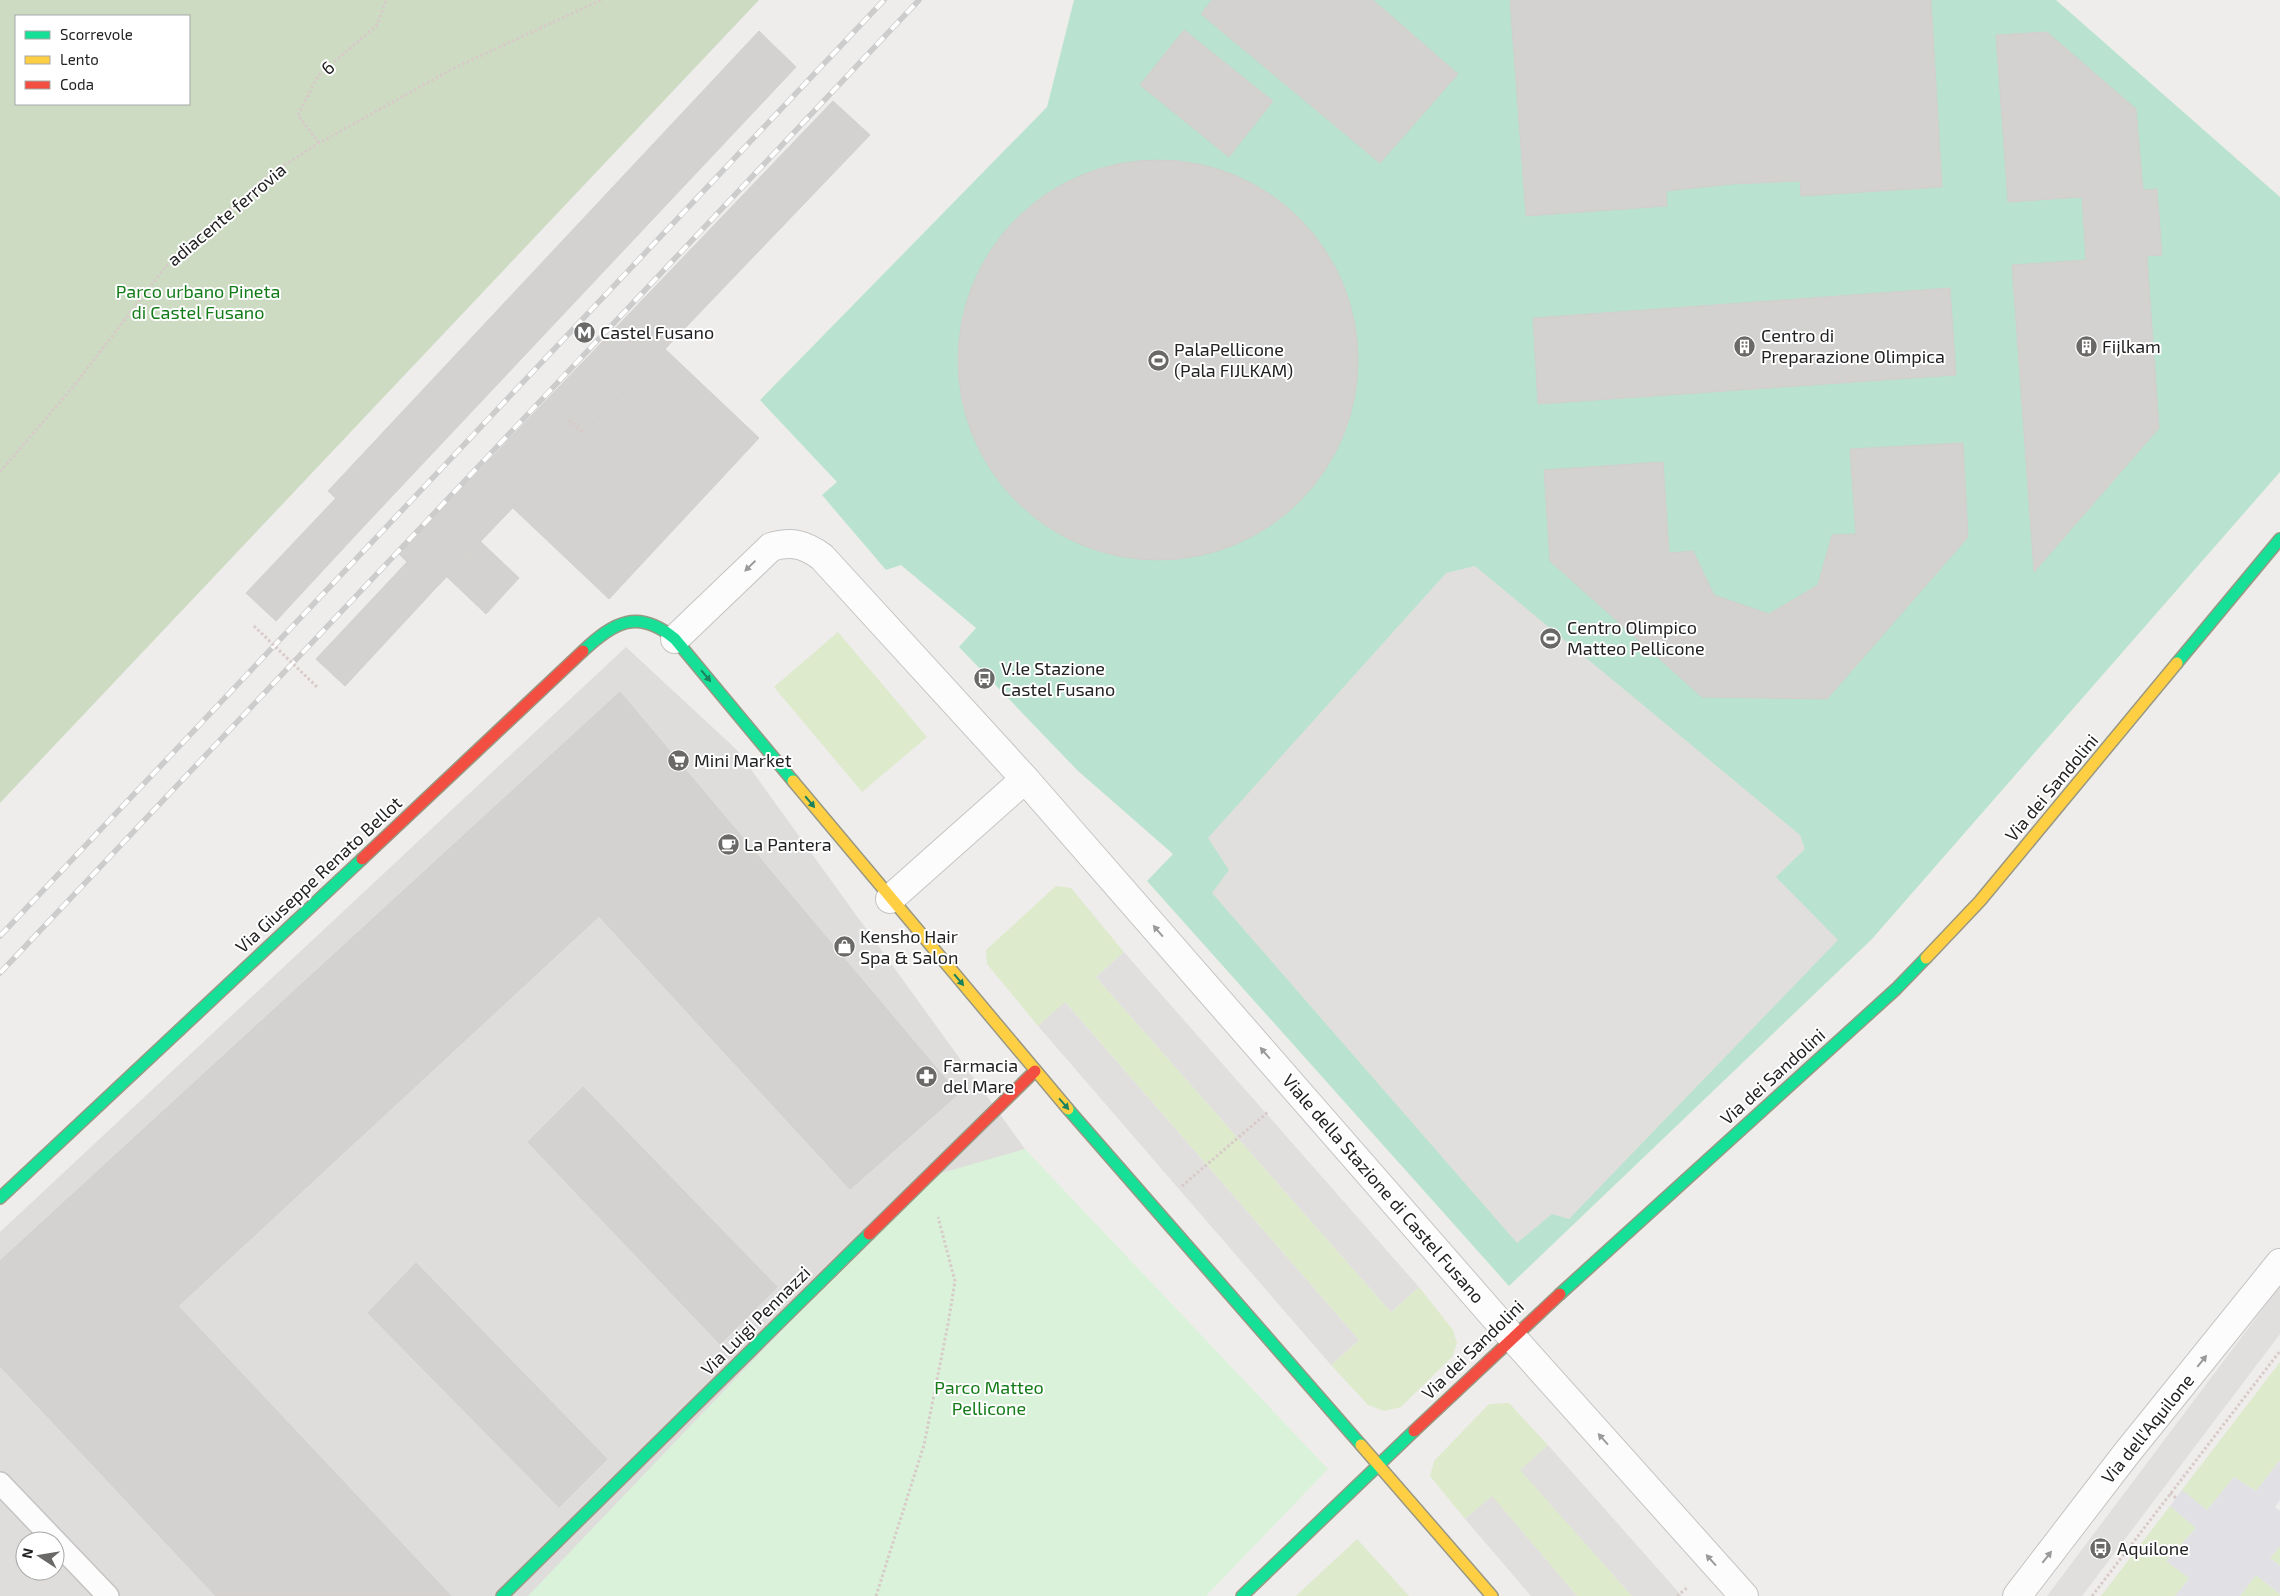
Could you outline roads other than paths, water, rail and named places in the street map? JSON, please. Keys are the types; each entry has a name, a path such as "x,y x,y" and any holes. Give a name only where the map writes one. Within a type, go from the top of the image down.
{"street":[{"name":"Via dei Sandolini","path":"1242,1596 1512,1337 1940,946 1980,901 2280,539"},
{"name":"Viale della Stazione di Castel Fusano","path":"675,639 770,547 791,543 812,549 822,557 1025,779 1512,1337 1744,1596"},
{"name":"Via Giuseppe Renato Bellot","path":"0,1198 603,632 626,620 638,620 659,625 675,639"},
{"path":"675,639 1035,1071 1492,1596"},
{"path":"890,898 1025,779"},
{"name":"Via Luigi Pennazzi","path":"502,1596 1035,1071"},
{"name":"Via dell'Aquilone","path":"2017,1596 2126,1454 2280,1263"}],"lane":[{"path":"0,1483 108,1596"}],"railway":[{"path":"0,936 884,0"},
{"path":"0,973 919,0"}],"place":[{"name":"Castel Fusano","path":"584,333"},
{"name":"Centro di Preparazione Olimpica","path":"1745,346"},
{"name":"Fijlkam","path":"2086,347"},
{"name":"PalaPellicone (Pala FIJLKAM)","path":"1158,360"},
{"name":"Centro Olimpico Matteo Pellicone","path":"1551,638"},
{"name":"V.le Stazione Castel Fusano","path":"985,679"},
{"name":"Mini Market","path":"678,761"},
{"name":"La Pantera","path":"728,845"},
{"name":"Kensho Hair Spa & Salon","path":"844,947"},
{"name":"Farmacia del Mare","path":"927,1076"},
{"name":"Aquilone","path":"2101,1549"}],"park label":[{"name":"Parco urbano Pineta di Castel Fusano","path":"198,302"},
{"name":"Parco Matteo Pellicone","path":"989,1398"}]}
